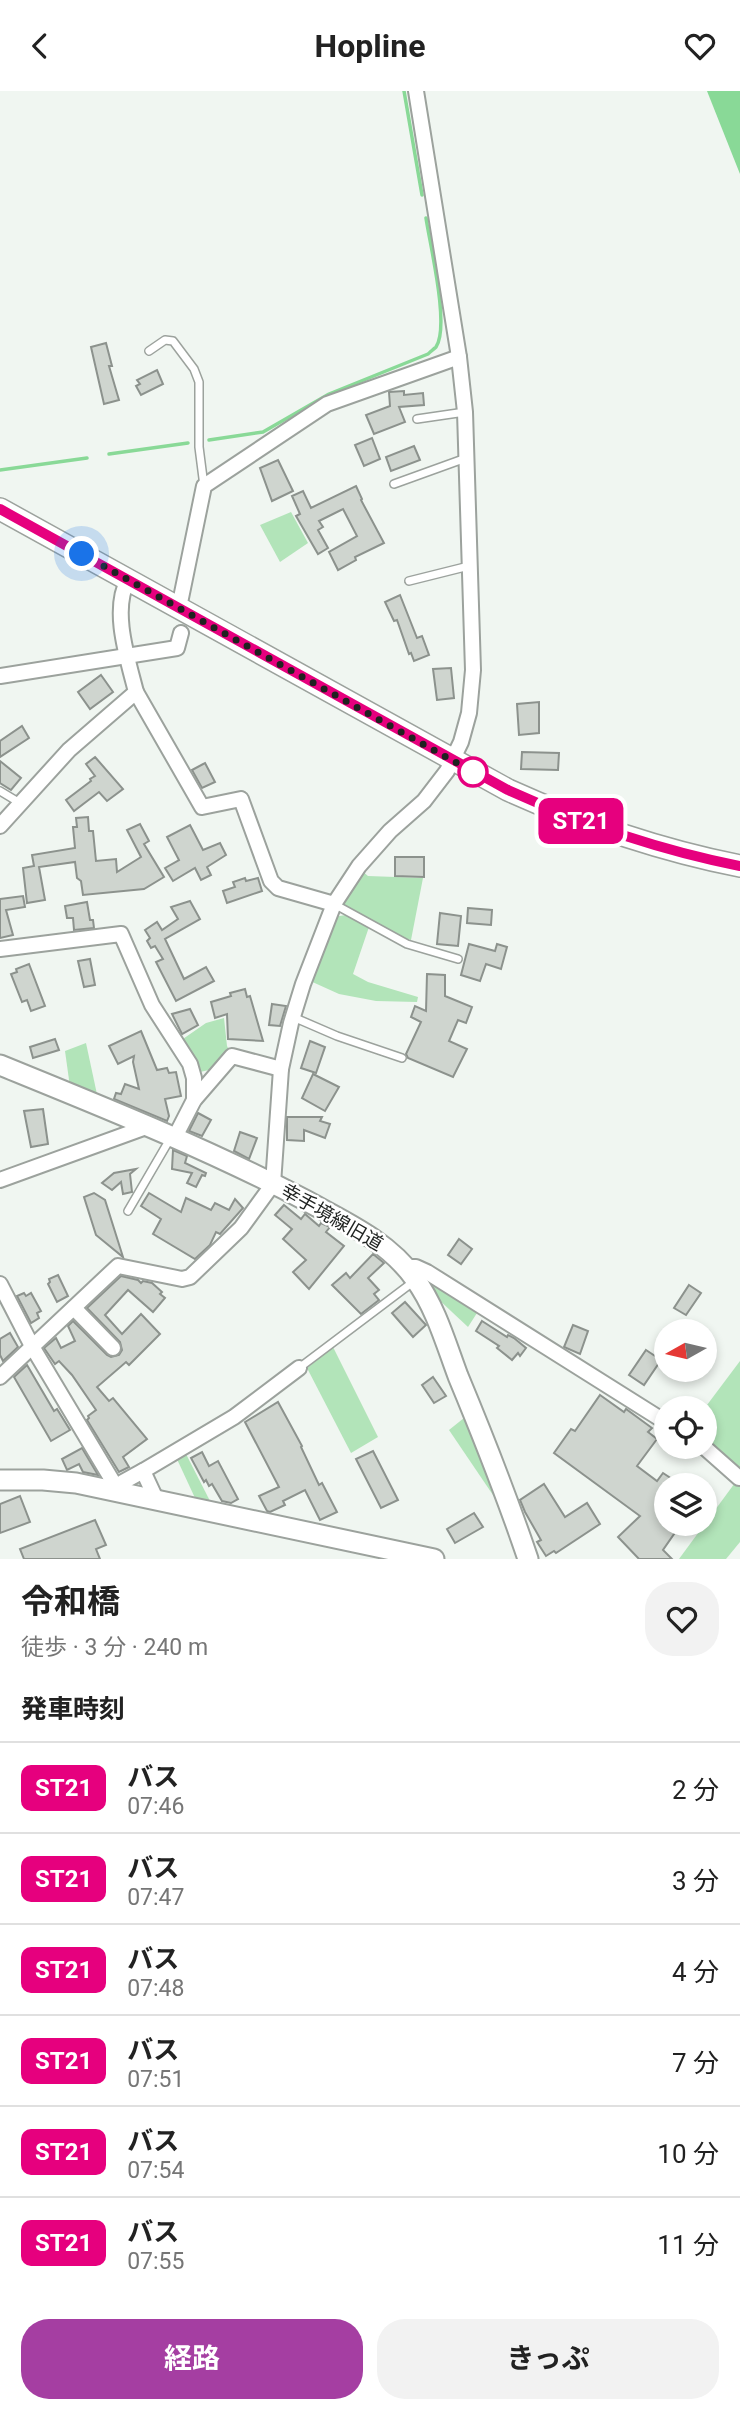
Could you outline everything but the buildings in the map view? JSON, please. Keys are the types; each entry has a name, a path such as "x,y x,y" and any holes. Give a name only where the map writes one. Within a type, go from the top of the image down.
{"main road":[{"path":"0,509 508,790 593,826 670,850 740,866"}],"street":[{"path":"0,1377 118,1266 182,1279 190,1277 241,1228 273,1184 281,1069 303,984 334,904 359,866 390,831 424,801 452,761 461,742 469,713 473,670 465,412 459,357 416,91"},
{"path":"177,608 204,486 327,404 459,357"},
{"path":"128,580 120,599 127,657 136,692 202,807 241,799 271,881 278,888 334,904"},
{"path":"0,676 177,648 181,633"},
{"path":"0,826 69,750 136,692"},
{"path":"0,949 121,934 152,1005 190,1064 194,1078 194,1100"},
{"path":"174,1137 194,1100 232,1056 281,1069"},
{"name":"幸手境線旧道","path":"0,1065 174,1137 273,1184 380,1242 411,1274 431,1307 486,1444 528,1559"},
{"path":"0,1180 149,1126"},
{"path":"411,1274 416,1267 427,1272 654,1415"},
{"path":"0,1285 33,1348 116,1491"},
{"path":"74,1308 113,1349"},
{"path":"116,1491 123,1482 234,1417 299,1368"},
{"path":"717,1459 739,1478"},
{"path":"143,1471 156,1499"},
{"path":"0,1481 43,1480 76,1483 434,1559"}],"lane":[{"path":"149,351 165,340 173,341 199,382 199,447 204,486"},
{"path":"417,419 465,412"},
{"path":"394,484 466,458"},
{"path":"410,581 470,566"},
{"path":"0,791 20,803"},
{"path":"334,904 407,944 458,959"},
{"path":"293,1017 337,1036 402,1058"},
{"path":"128,1211 174,1137"},
{"path":"299,1368 411,1274"}],"shaded area":[{"path":"707,91 740,91 740,174 736,164"},
{"path":"291,512 308,543 280,562 260,525"},
{"path":"362,871 368,876 423,878 411,940 402,938 342,902"},
{"path":"346,915 369,927 353,974 368,982 418,997 417,1002 376,1001 339,994 308,980 333,917"},
{"path":"224,1018 230,1052 218,1068 200,1072 180,1041 206,1023"},
{"path":"86,1043 98,1099 70,1087 65,1051"},
{"path":"433,1284 477,1313 468,1327 436,1297 430,1286"},
{"path":"333,1347 378,1437 351,1453 307,1368"},
{"path":"740,1361 740,1470 717,1451 717,1396 714,1396"},
{"path":"464,1418 495,1498 449,1430"},
{"path":"185,1452 210,1501 195,1498 176,1457"},
{"path":"740,1476 740,1542 726,1559 679,1559 696,1536 717,1536 717,1507"}],"waterway":[{"path":"404,91 422,195"},
{"path":"209,440 263,432 329,394 428,354 436,347 440,337 440,304 426,218"},
{"path":"109,454 188,443"},
{"path":"0,470 87,458"}],"bus line":[{"name":"ST21","path":"0,509 508,790 593,826 670,850 740,866"}],"route":[{"path":"82,554 473,772"}]}
